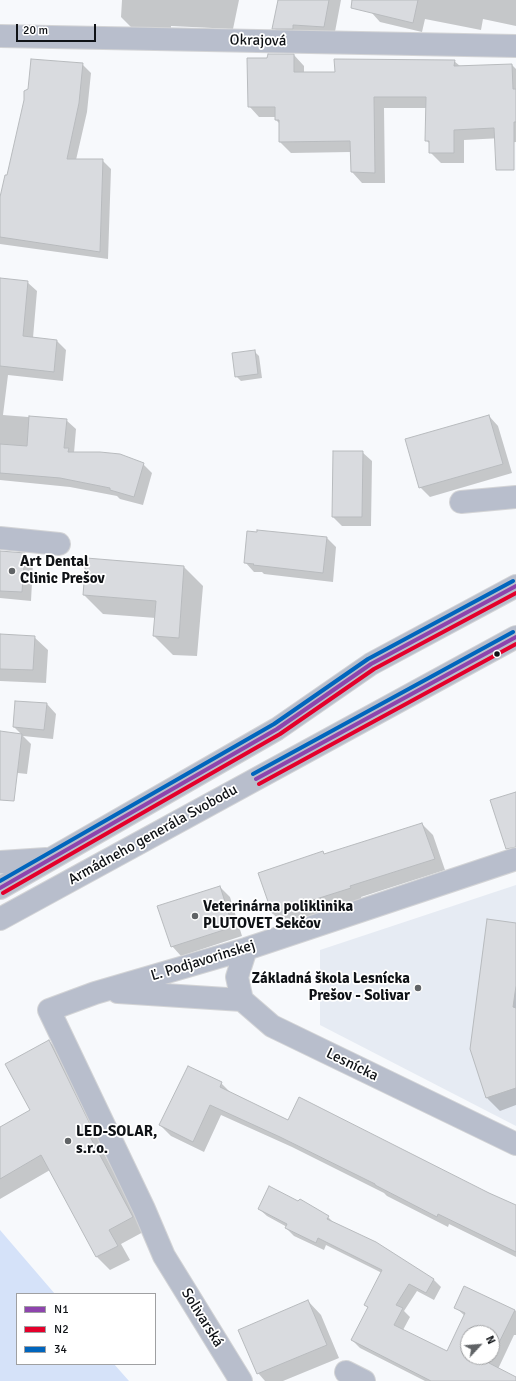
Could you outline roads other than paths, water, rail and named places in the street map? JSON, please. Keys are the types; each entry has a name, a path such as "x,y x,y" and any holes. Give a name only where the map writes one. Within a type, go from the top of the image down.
{"street":[{"name":"Okrajová","path":"0,36 516,46"},
{"path":"461,502 516,497"},
{"path":"0,538 59,544"},
{"name":"Armádneho generála Svobodu","path":"0,888 277,729 371,664 516,586"},
{"name":"Armádneho generála Svobodu","path":"0,919 516,637"},
{"path":"0,862 51,858"},
{"name":"Ľ. Podjavorinskej","path":"49,1010 104,991 246,949 516,859"},
{"path":"104,991 242,1000 236,977 246,949"},
{"name":"Lesnícka","path":"242,1000 272,1026 516,1144"},
{"name":"Solivarská","path":"49,1010 164,1256 241,1381"}],"place":[{"name":"Art Dental Clinic Prešov","path":"12,571"},
{"name":"Veterinárna poliklinika PLUTOVET Sekčov","path":"195,916"},
{"name":"Základná škola Lesnícka Prešov - Solivar","path":"418,988"},
{"name":"LED-SOLAR, s.r.o.","path":"68,1141"}]}
